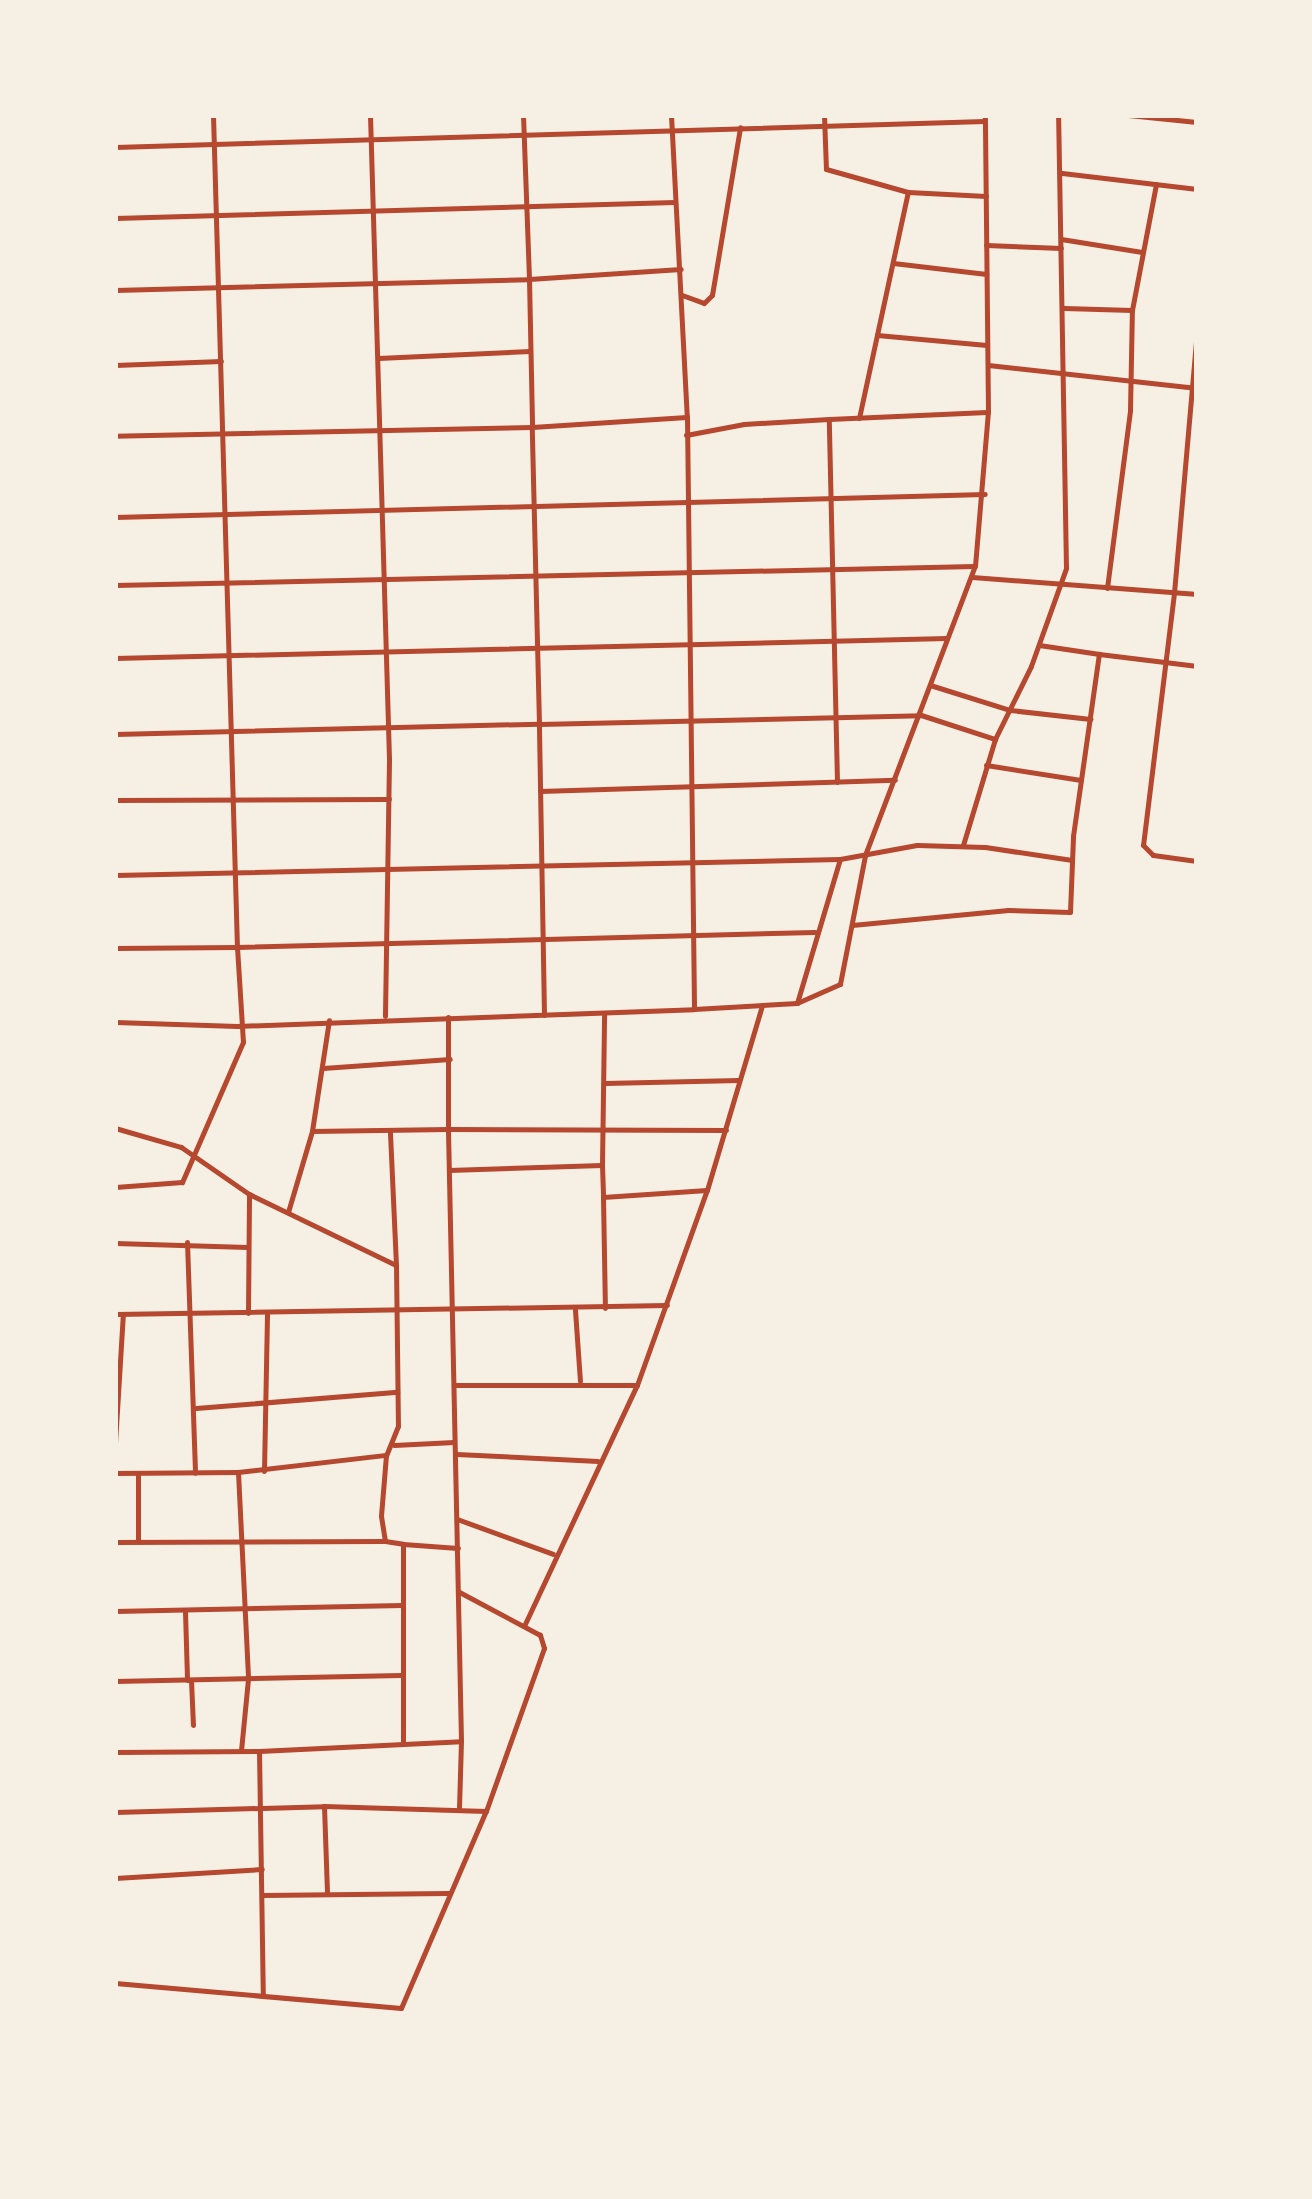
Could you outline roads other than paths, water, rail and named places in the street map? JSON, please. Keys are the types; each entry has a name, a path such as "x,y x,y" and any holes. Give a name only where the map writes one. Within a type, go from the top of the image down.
{"street":[{"path":"115,1187 182,1182 240,1053 213,115"},
{"path":"370,115 388,727 385,1017"},
{"path":"523,115 537,575 544,1015"},
{"path":"671,115 687,417 694,1009"},
{"path":"824,115 826,169 908,192 986,196"},
{"path":"963,845 996,738 1062,584 1066,374 1058,115"},
{"path":"1128,115 1197,122"},
{"path":"115,147 985,118 988,364 984,494 975,566 865,855 844,978 797,1003 604,1014 385,1017 237,1026 115,1022"},
{"path":"682,295 704,303 712,295 740,127"},
{"path":"1062,173 1197,189"},
{"path":"1107,588 1130,410 1127,381 1132,310 1156,184"},
{"path":"859,418 908,192"},
{"path":"115,218 372,214 675,202"},
{"path":"1061,239 1143,252"},
{"path":"986,245 1061,248"},
{"path":"892,264 986,274"},
{"path":"115,290 374,285 681,269"},
{"path":"1064,308 1132,310"},
{"path":"1197,330 1174,592 1143,845 1152,855 1197,861"},
{"path":"877,336 987,346"},
{"path":"378,358 531,351"},
{"path":"115,364 221,361"},
{"path":"988,364 1193,388"},
{"path":"686,436 744,424 988,412"},
{"path":"115,436 379,433 687,417"},
{"path":"828,420 837,782"},
{"path":"115,517 984,494"},
{"path":"115,585 975,566"},
{"path":"972,577 1197,594"},
{"path":"115,658 386,650 689,648 947,638"},
{"path":"1039,645 1197,666"},
{"path":"852,925 1008,910 1067,914 1099,654"},
{"path":"930,684 1010,710 1090,719"},
{"path":"115,734 690,723 836,714 921,715 996,738"},
{"path":"986,765 1081,780"},
{"path":"540,791 894,780"},
{"path":"115,800 389,799"},
{"path":"115,875 840,859 963,845 1072,860"},
{"path":"797,1003 815,932 840,859"},
{"path":"115,948 815,932"},
{"path":"524,1626 637,1385 707,1190 762,1005"},
{"path":"604,1014 605,1308"},
{"path":"448,1018 459,1809"},
{"path":"288,1212 312,1132 329,1020"},
{"path":"323,1068 450,1059"},
{"path":"605,1083 739,1080"},
{"path":"312,1132 604,1126 726,1130"},
{"path":"115,1128 196,1154 249,1194 396,1265"},
{"path":"115,1473 264,1471 386,1455 394,1446 399,1313 390,1132"},
{"path":"449,1170 602,1166"},
{"path":"602,1196 707,1190"},
{"path":"248,1314 249,1194"},
{"path":"115,1244 187,1242 247,1247"},
{"path":"187,1242 196,1408 195,1474"},
{"path":"115,1314 399,1313 667,1306"},
{"path":"575,1309 580,1382"},
{"path":"264,1471 267,1313"},
{"path":"115,1443 123,1314"},
{"path":"455,1385 637,1385"},
{"path":"196,1408 266,1399 397,1392"},
{"path":"394,1446 454,1442"},
{"path":"456,1454 599,1461"},
{"path":"385,1541 386,1455"},
{"path":"238,1472 248,1679 242,1750"},
{"path":"138,1474 138,1541"},
{"path":"457,1519 554,1555"},
{"path":"115,1542 385,1541 458,1548"},
{"path":"403,1544 403,1744"},
{"path":"115,1983 401,2008 486,1811 544,1648 540,1634 458,1591"},
{"path":"115,1611 403,1605"},
{"path":"185,1611 193,1726"},
{"path":"115,1682 401,1676"},
{"path":"115,1752 461,1741"},
{"path":"259,1750 263,1996"},
{"path":"115,1812 324,1806 486,1811"},
{"path":"324,1806 327,1892"},
{"path":"115,1878 262,1869"},
{"path":"262,1895 448,1893"}]}
